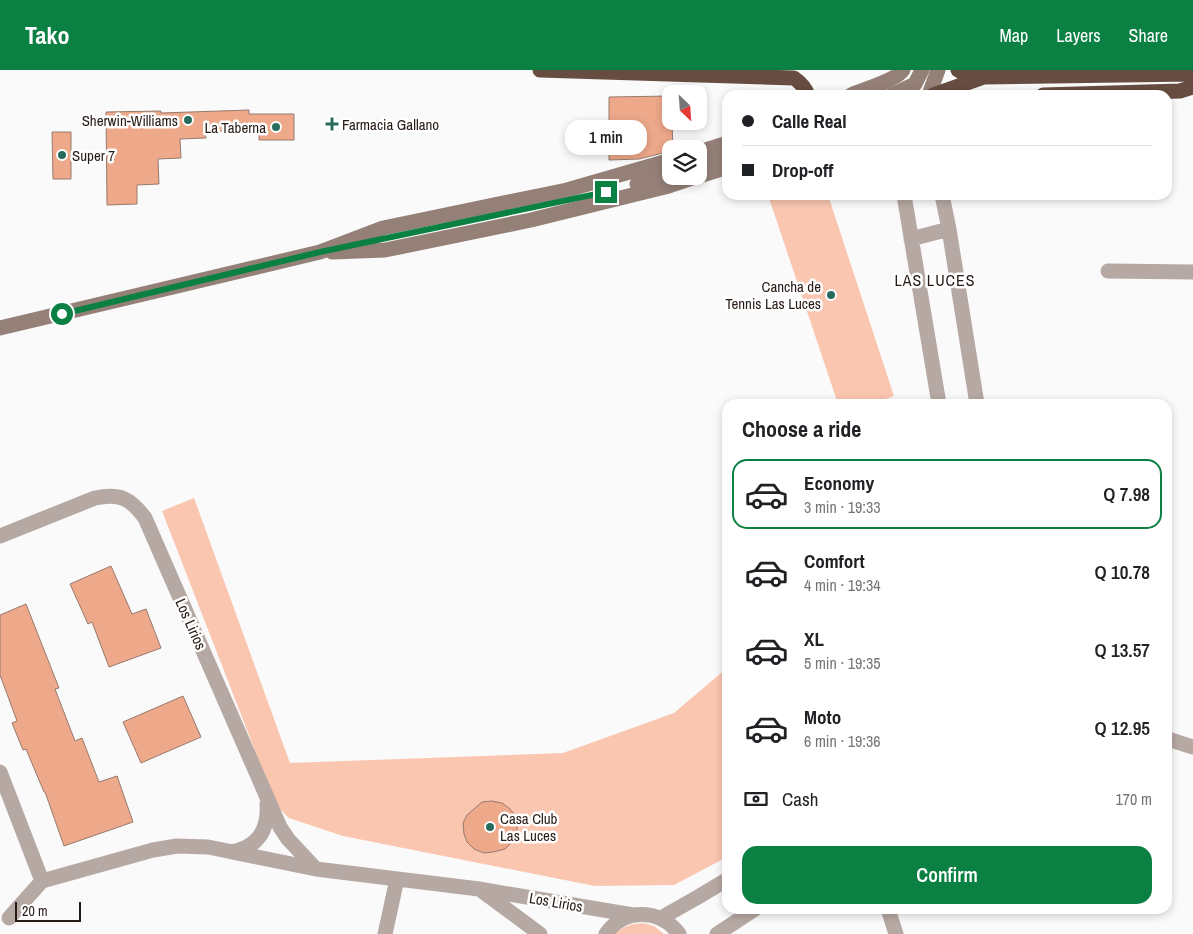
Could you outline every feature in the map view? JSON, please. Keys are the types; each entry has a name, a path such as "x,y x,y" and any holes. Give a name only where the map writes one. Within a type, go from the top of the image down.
{"highway":[{"path":"540,70 794,78 801,82 806,90"},
{"path":"958,70 967,75 984,77 1193,74"},
{"path":"947,90 984,77"},
{"path":"1172,91 1193,87"}],"main road":[{"path":"904,90 915,84 922,70"},
{"path":"931,90 938,70"},
{"path":"896,90 902,72"},
{"path":"863,90 891,79 902,72"},
{"path":"707,150 722,146"},
{"path":"707,162 722,157"},
{"path":"320,252 383,228 566,190 662,163"},
{"path":"707,173 722,169"},
{"path":"0,328 320,252 625,188 662,176"},
{"path":"320,252 385,250 531,220 672,185"}],"street":[{"path":"905,200 938,399"},
{"path":"943,200 976,399"},
{"path":"911,239 949,229"},
{"path":"1108,271 1193,272"},
{"name":"Los Lirios","path":"0,536 94,498 109,495 124,498 137,507 145,518 280,827 288,839 316,869"},
{"path":"1172,740 1193,747"},
{"path":"0,772 42,882 9,918"},
{"path":"230,852 247,848 261,835 267,820 266,795"},
{"name":"Los Lirios","path":"42,882 153,850 177,846 208,847 316,869 479,889 633,915 647,914 661,918"},
{"path":"385,934 397,879"},
{"path":"679,934 673,926 661,918 722,883"},
{"name":"Los Lirios","path":"479,889 540,934"},
{"path":"717,934 747,914"},
{"path":"890,914 896,934"},
{"path":"606,934 620,920 633,915"}],"shaded area":[{"name":"Cancha de Tennis Las Luces","path":"770,200 830,200 894,396 886,399 836,399"},
{"path":"194,498 290,763 563,753 674,713 722,672 722,860 674,885 595,886 343,836 289,818 277,806 162,511"},
{"path":"643,923 654,926 664,934 614,934 628,926"}],"building":[{"path":"662,96 662,130 672,130 673,140 662,140 662,153 639,159 609,160 609,97"},
{"path":"249,110 249,114 294,114 294,140 259,140 259,129 205,132 206,138 180,139 181,158 158,159 159,184 137,185 137,204 107,205 106,112 161,111 161,113"},
{"name":"Super 7","path":"52,132 71,132 71,179 53,179"},
{"path":"111,566 132,614 146,609 161,648 109,667 92,622 88,624 70,584"},
{"path":"26,604 59,688 55,689 75,741 82,738 99,782 117,776 133,822 64,846 45,792 26,749 23,750 12,723 17,721 0,675 0,615"},
{"path":"183,696 201,737 141,763 123,722"},
{"name":"Casa Club Las Luces","path":"482,802 502,803 515,815 517,832 513,841 505,849 484,853 474,849 467,842 463,823 467,815"}],"place":[{"name":"Sherwin-Williams","path":"188,120"},
{"name":"Farmacia Gallano","path":"332,124"},
{"name":"La Taberna","path":"276,127"},
{"name":"Super 7","path":"62,155"},
{"name":"Cancha de Tennis Las Luces","path":"831,295"},
{"name":"Casa Club Las Luces","path":"490,827"}],"district":[{"name":"LAS LUCES","path":"935,280"}],"route":[{"path":"62,314 320,252 606,192"}]}
